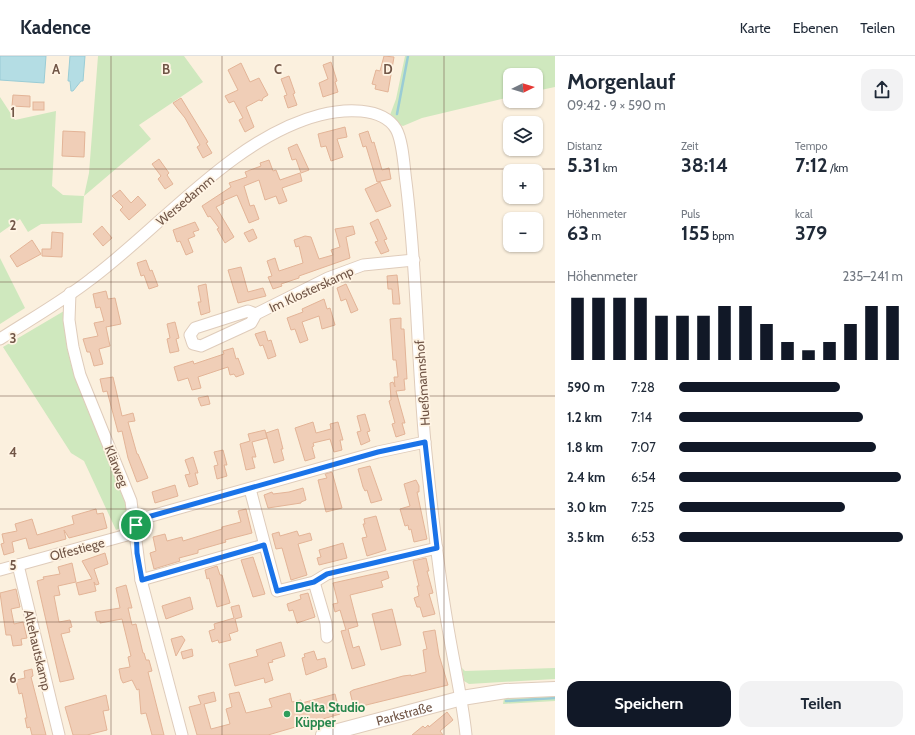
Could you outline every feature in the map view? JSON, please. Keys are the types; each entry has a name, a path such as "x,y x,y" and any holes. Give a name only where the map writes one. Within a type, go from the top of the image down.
{"street":[{"name":"Wersedamm","path":"0,339 91,280 191,193 243,153 295,123 323,114 349,111 368,112 388,119"},
{"name":"Hueßmannshof","path":"388,119 397,131 402,156 414,260 425,442 447,620 462,698 466,735"},
{"name":"Im Klosterskamp","path":"256,314 248,311 195,328 190,336 193,344 201,346 244,326 251,322 256,314 328,278 363,265 414,260"},
{"name":"Klärweg","path":"70,293 69,320 73,347 80,376 132,501 136,525 137,553 142,580 182,735"},
{"name":"Olfestiege","path":"0,570 127,535 144,518 378,452 425,442"},
{"path":"250,488 277,591 314,582 327,574 437,548"},
{"path":"142,580 264,545"},
{"name":"Altehautskamp","path":"18,565 59,735"},
{"path":"314,582 326,623 327,637"},
{"name":"Parkstraße","path":"323,735 462,698 506,691 555,689"}],"green space":[{"path":"98,56 184,56 203,82 139,125 151,139 84,196 89,173"},
{"path":"405,56 555,56 555,87 543,90 543,68 503,68 503,99 422,118 403,126 398,124 390,115 396,99"},
{"path":"0,97 15,120 56,111 52,186 63,195 84,196 82,223 41,224 28,232 20,219 0,233"},
{"path":"0,258 25,308 0,324"},
{"path":"64,311 69,348 129,502 128,516 125,526 116,530 84,461 71,453 3,347"},
{"path":"462,668 465,671 555,668 555,679 469,684 464,681"},
{"path":"555,694 555,701 503,704 504,698"}],"water":[{"path":"0,56 46,56 44,83 0,80"},
{"path":"70,56 85,56 83,81 81,81 73,91 71,91 70,81 68,81"}],"building":[{"path":"384,56 394,57 388,92 375,89 376,85 372,84 376,70 380,71"},
{"path":"331,62 337,81 335,82 338,92 323,97 319,83 328,79 323,65"},
{"path":"241,63 250,82 259,78 268,95 263,98 262,101 259,100 246,107 254,127 245,132 239,120 243,118 234,101 229,103 225,96 238,90 228,70"},
{"path":"289,76 295,93 293,94 297,105 288,108 284,96 287,95 281,79"},
{"path":"13,95 30,96 30,107 12,106"},
{"path":"181,98 208,142 206,143 212,153 203,158 197,147 200,145 185,118 173,103"},
{"path":"33,102 44,102 44,110 33,110"},
{"path":"345,127 347,137 337,139 343,157 331,161 326,146 321,147 318,134"},
{"path":"63,131 85,132 84,157 62,156"},
{"path":"368,131 372,143 374,142 382,170 389,168 391,179 377,182 366,146 363,147 359,134"},
{"path":"297,144 309,170 301,173 296,159 292,160 288,148"},
{"path":"159,159 169,173 167,175 173,184 165,189 158,179 161,176 152,164"},
{"path":"269,160 273,171 276,170 280,180 300,173 302,181 282,188 287,201 279,204 276,196 265,200 259,180 244,186 250,206 254,205 259,219 249,223 237,195 223,201 224,203 216,207 234,237 225,243 217,229 219,228 210,216 208,217 202,206 231,187 229,183 247,177 245,172 261,166 260,163"},
{"path":"380,182 391,206 376,212 365,189"},
{"path":"120,190 131,203 138,196 146,205 129,220 120,210 123,207 112,196"},
{"path":"378,219 387,239 384,240 389,251 381,254 375,242 378,241 370,223"},
{"path":"195,222 199,230 193,232 195,236 188,239 193,252 186,255 180,241 177,242 173,230"},
{"path":"102,226 112,238 103,246 93,234"},
{"path":"353,226 355,234 346,237 350,258 299,276 299,278 281,284 282,286 273,289 268,277 272,276 267,261 275,258 279,271 303,263 299,246 296,247 294,240 305,236 311,237 319,259 333,255 331,250 340,247 335,229"},
{"path":"253,229 257,238 249,242 244,233"},
{"path":"52,232 63,233 62,257 42,256 42,249 51,249"},
{"path":"32,240 41,254 17,267 10,256"},
{"path":"146,260 150,271 152,270 158,286 149,289 144,275 141,276 137,263"},
{"path":"241,267 248,292 263,288 266,296 238,303 228,270"},
{"path":"397,275 400,304 393,304 392,289 388,289 387,276"},
{"path":"206,284 210,312 201,315 198,302 201,302 198,286"},
{"path":"346,284 358,310 351,313 346,299 341,301 337,288"},
{"path":"106,291 108,299 115,298 121,324 106,327 110,346 99,349 103,364 94,366 90,352 87,352 83,339 98,336 94,323 104,321 100,307 96,308 93,294"},
{"path":"324,299 327,309 330,308 335,325 322,329 319,316 302,322 308,340 300,343 295,329 291,330 287,318 303,312 302,309"},
{"path":"401,318 401,329 404,329 407,379 404,379 405,390 396,391 405,423 402,423 405,434 396,437 392,424 395,423 389,401 391,400 390,383 393,382 395,387 394,377 398,377 396,360 393,360 390,319"},
{"path":"175,322 179,338 176,339 179,351 170,353 167,339 170,338 167,324"},
{"path":"265,331 268,341 271,340 276,356 268,359 263,345 260,346 255,334"},
{"path":"233,348 236,359 238,358 244,374 236,377 234,374 230,375 228,367 198,377 201,388 192,390 188,378 178,381 174,367 193,361 194,364 224,354 223,351"},
{"path":"113,377 122,416 133,413 135,421 128,422 137,454 148,478 137,482 128,458 122,431 118,432 107,391 103,392 100,379"},
{"path":"208,396 210,404 201,406 198,398"},
{"path":"365,414 370,431 367,432 370,441 361,445 357,432 361,431 357,416"},
{"path":"313,422 316,433 331,429 330,424 338,422 343,440 340,440 342,450 334,452 330,439 313,443 314,446 312,447 315,458 305,461 295,428"},
{"path":"278,429 284,460 274,463 266,433"},
{"path":"265,430 267,438 252,442 256,457 252,457 255,468 246,470 240,444 250,441 248,434"},
{"path":"223,450 227,465 224,465 227,476 217,479 214,466 218,465 214,452"},
{"path":"193,457 198,473 195,473 198,484 189,487 185,475 190,474 185,460"},
{"path":"370,466 382,500 371,503 367,490 365,491 363,487 358,469"},
{"path":"332,472 342,508 326,512 318,480 327,478 325,474"},
{"path":"416,480 419,486 419,492 417,492 427,539 414,542 411,529 409,530 408,525 405,526 400,509 410,506 404,484"},
{"path":"175,485 178,496 155,503 152,492"},
{"path":"303,488 306,500 301,503 268,508 264,495 272,492 273,494 289,492"},
{"path":"96,509 97,514 103,513 107,528 69,538 64,530 66,539 29,549 26,538 12,542 14,552 4,555 1,544 4,543 2,534 17,531 15,524 32,519 37,535 74,524 72,516"},
{"path":"246,509 252,533 225,540 226,542 198,550 198,553 179,558 180,561 154,569 150,553 156,551 153,537 165,534 167,541 182,537 183,541 241,522 238,511"},
{"path":"376,516 386,550 367,556 362,538 367,537 363,524 365,524 364,519"},
{"path":"297,531 299,536 310,533 312,540 298,544 307,575 291,580 282,548 276,549 272,534 279,532 280,536"},
{"path":"343,543 347,558 319,565 317,558 321,557 319,550"},
{"path":"105,553 108,564 94,569 99,584 96,585 94,582 96,591 79,595 76,583 92,579 82,561"},
{"path":"253,557 265,594 253,597 241,560"},
{"path":"426,558 429,571 427,571 433,593 429,594 435,614 423,617 420,607 417,607 414,598 419,596 417,586 419,586 413,561"},
{"path":"72,563 76,582 58,586 60,595 54,596 59,622 70,620 72,627 69,628 70,632 61,634 74,679 60,682 37,581 44,579 43,577 60,574 58,567"},
{"path":"217,566 220,575 222,575 230,603 217,607 209,578 207,579 205,570"},
{"path":"387,571 389,578 381,581 383,587 350,595 358,626 348,629 353,648 359,646 365,665 352,669 341,631 346,630 340,610 335,612 333,604 338,603 333,583"},
{"path":"126,585 132,608 128,608 132,625 136,624 143,653 146,660 149,660 152,671 148,672 164,735 152,735 146,713 141,714 139,689 137,690 132,680 123,683 121,679 119,669 130,667 128,657 131,656 122,619 100,623 100,621 97,621 95,612 120,608 116,588"},
{"path":"16,589 20,607 11,609 14,624 23,622 27,638 21,639 22,645 13,646 11,635 6,635 0,593"},
{"path":"308,593 315,617 297,623 293,610 289,611 287,604 301,599 300,595"},
{"path":"190,597 193,609 166,619 162,606"},
{"path":"239,605 242,617 235,619 238,631 229,634 231,640 219,643 218,640 212,642 209,631 215,629 214,624 234,618 231,607"},
{"path":"392,609 401,645 381,650 372,614"},
{"path":"435,630 439,655 448,685 354,708 350,692 353,690 403,676 411,676 426,672 423,650 427,649 423,632"},
{"path":"182,636 185,640 176,656 171,639"},
{"path":"281,642 285,656 272,660 273,662 268,663 273,680 265,683 264,678 235,686 229,664 258,656 256,650"},
{"path":"192,649 193,656 183,659 181,652"},
{"path":"314,651 317,660 325,658 327,667 306,675 302,658 305,657 304,654"},
{"path":"32,669 33,676 31,677 46,735 32,735 30,727 27,728 25,718 27,718 22,693 19,694 16,680 25,678 24,671"},
{"path":"214,692 216,701 204,704 211,729 230,724 226,709 232,707 229,694 239,692 246,713 272,707 269,699 290,693 292,702 301,700 302,703 335,694 340,714 268,735 197,735 189,707 201,704 198,696"},
{"path":"106,695 109,710 103,711 107,730 87,735 73,735 65,707"},
{"path":"447,712 453,720 440,731 443,735 412,735 423,726 425,728 428,725 429,727"}],"waterway":[{"path":"397,114 408,56"},
{"path":"506,701 555,698"}],"place":[{"name":"Delta Studio Küpper","path":"287,714"}],"route":[{"path":"425,442 437,548 327,574 314,582 277,591 264,545 142,580 137,553 136,525 144,518 378,452 425,442"}]}
